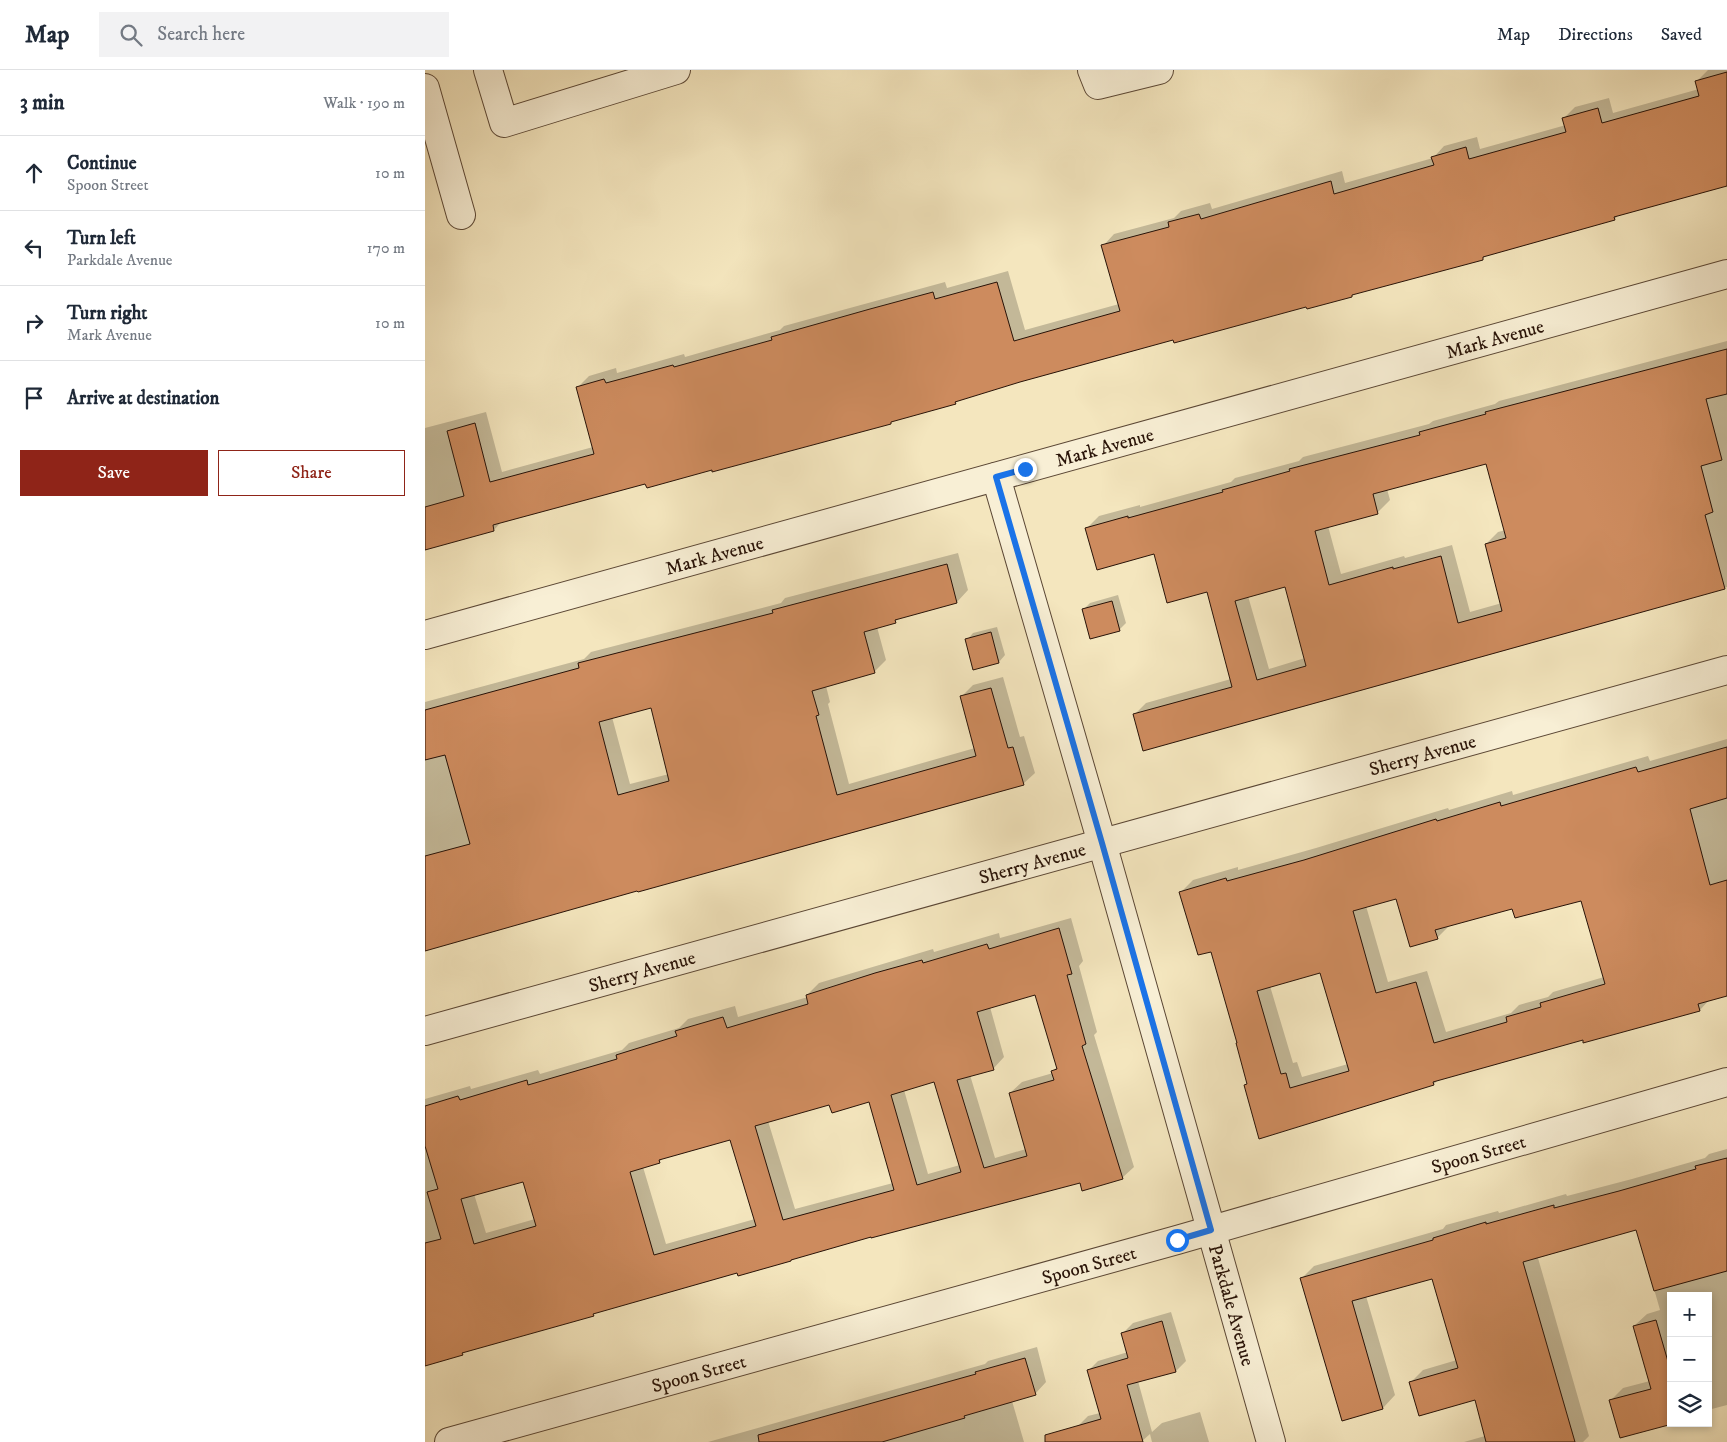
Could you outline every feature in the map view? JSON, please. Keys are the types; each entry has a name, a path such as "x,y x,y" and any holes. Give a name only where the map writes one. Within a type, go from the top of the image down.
{"street":[{"path":"488,70 504,123 676,70"},
{"path":"1092,70 1097,85 1159,70"},
{"path":"425,88 461,214"},
{"name":"Mark Avenue","path":"425,635 1727,274"},
{"name":"Parkdale Avenue","path":"996,477 1102,843 1271,1442"},
{"name":"Sherry Avenue","path":"425,1031 1727,670"},
{"name":"Spoon Street","path":"449,1442 1211,1230 1727,1082"}],"building":[{"path":"1727,72 1727,186 1614,217 1615,220 1483,257 1483,260 1352,295 1352,297 1307,309 1306,307 1174,343 1173,340 1020,382 955,402 956,404 891,422 891,424 712,472 712,470 647,488 645,484 493,525 494,531 425,550 425,507 464,496 447,431 475,423 490,482 594,454 576,387 604,379 606,383 673,365 674,367 772,340 771,337 933,292 935,299 997,282 1014,341 1120,311 1101,245 1169,227 1168,222 1199,214 1201,219 1331,181 1334,194 1434,165 1431,157 1466,147 1469,159 1566,132 1562,118 1598,108 1602,123 1699,96 1695,81"},
{"path":"1727,349 1727,394 1706,399 1722,460 1701,466 1713,512 1705,515 1725,589 1143,751 1133,714 1232,687 1207,592 1167,603 1154,554 1097,570 1085,528 1223,492 1222,490 1290,471 1289,469 1420,435 1419,432 1486,414 1485,412","holes":["1486,464 1506,538 1485,544 1502,611 1458,623 1441,556 1329,585 1315,531 1378,514 1373,494","1285,587 1306,666 1257,680 1235,601"]},
{"path":"947,564 957,603 895,620 896,623 864,632 875,673 812,691 819,715 816,716 837,795 976,756 960,696 991,688 1008,748 1013,747 1024,785 425,951 425,856 470,844 445,755 425,760 425,710 579,668 578,663 773,613 772,610","holes":["651,708 669,781 618,795 599,722"]},
{"path":"1112,601 1120,631 1090,639 1082,609"},
{"path":"991,632 999,663 973,670 965,639"},
{"path":"1727,747 1727,798 1690,809 1710,885 1727,880 1727,996 1698,1004 1700,1011 1583,1043 1583,1040 1433,1082 1434,1085 1259,1139 1244,1085 1247,1084 1237,1043 1211,952 1198,955 1179,892 1226,878 1227,881 1304,860 1436,819 1437,821 1500,802 1501,806 1636,767 1638,772","holes":["1396,899 1410,947 1438,939 1435,930 1512,909 1515,918 1581,901 1605,984 1540,1003 1541,1007 1506,1017 1507,1022 1434,1043 1416,982 1376,993 1353,911","1320,973 1349,1071 1290,1088 1286,1073 1281,1074 1257,991"]},
{"path":"1059,928 1072,974 1067,975 1086,1044 1082,1046 1123,1179 1082,1191 1080,1183 871,1237 738,1276 737,1273 593,1314 594,1316 462,1353 463,1355 425,1366 425,1243 441,1239 427,1192 438,1189 425,1146 425,1106 458,1096 460,1100 527,1080 528,1085 617,1059 616,1055 677,1036 675,1031 723,1017 727,1028 808,1004 806,995 875,973 922,960 923,963 987,944 989,949","holes":["1035,995 1057,1069 1051,1071 1054,1080 1009,1093 1027,1156 984,1168 957,1080 994,1070 977,1012","934,1082 961,1172 917,1185 891,1095","869,1102 894,1190 783,1220 755,1126 829,1105 832,1113","730,1140 756,1226 654,1255 630,1172 660,1163 659,1160","523,1182 536,1226 474,1244 461,1199"]},
{"path":"1727,1158 1727,1271 1654,1291 1636,1230 1523,1262 1575,1442 1486,1442 1475,1400 1419,1416 1409,1382 1458,1368 1432,1279 1352,1301 1383,1409 1342,1421 1300,1278 1433,1240 1433,1238 1486,1222 1486,1224 1554,1205 1554,1208 1619,1191 1696,1169 1695,1166"},
{"path":"1656,1320 1667,1358 1667,1425 1620,1438 1609,1400 1651,1389 1633,1326"},
{"path":"1162,1321 1176,1372 1127,1385 1143,1442 1045,1442 1045,1435 1101,1419 1087,1370 1128,1358 1121,1333"},
{"path":"1025,1358 1036,1395 964,1416 965,1418 882,1442 759,1442 758,1435 976,1374 975,1372"}],"route":[{"path":"1025,469 996,477 1211,1230 1177,1240"}]}
